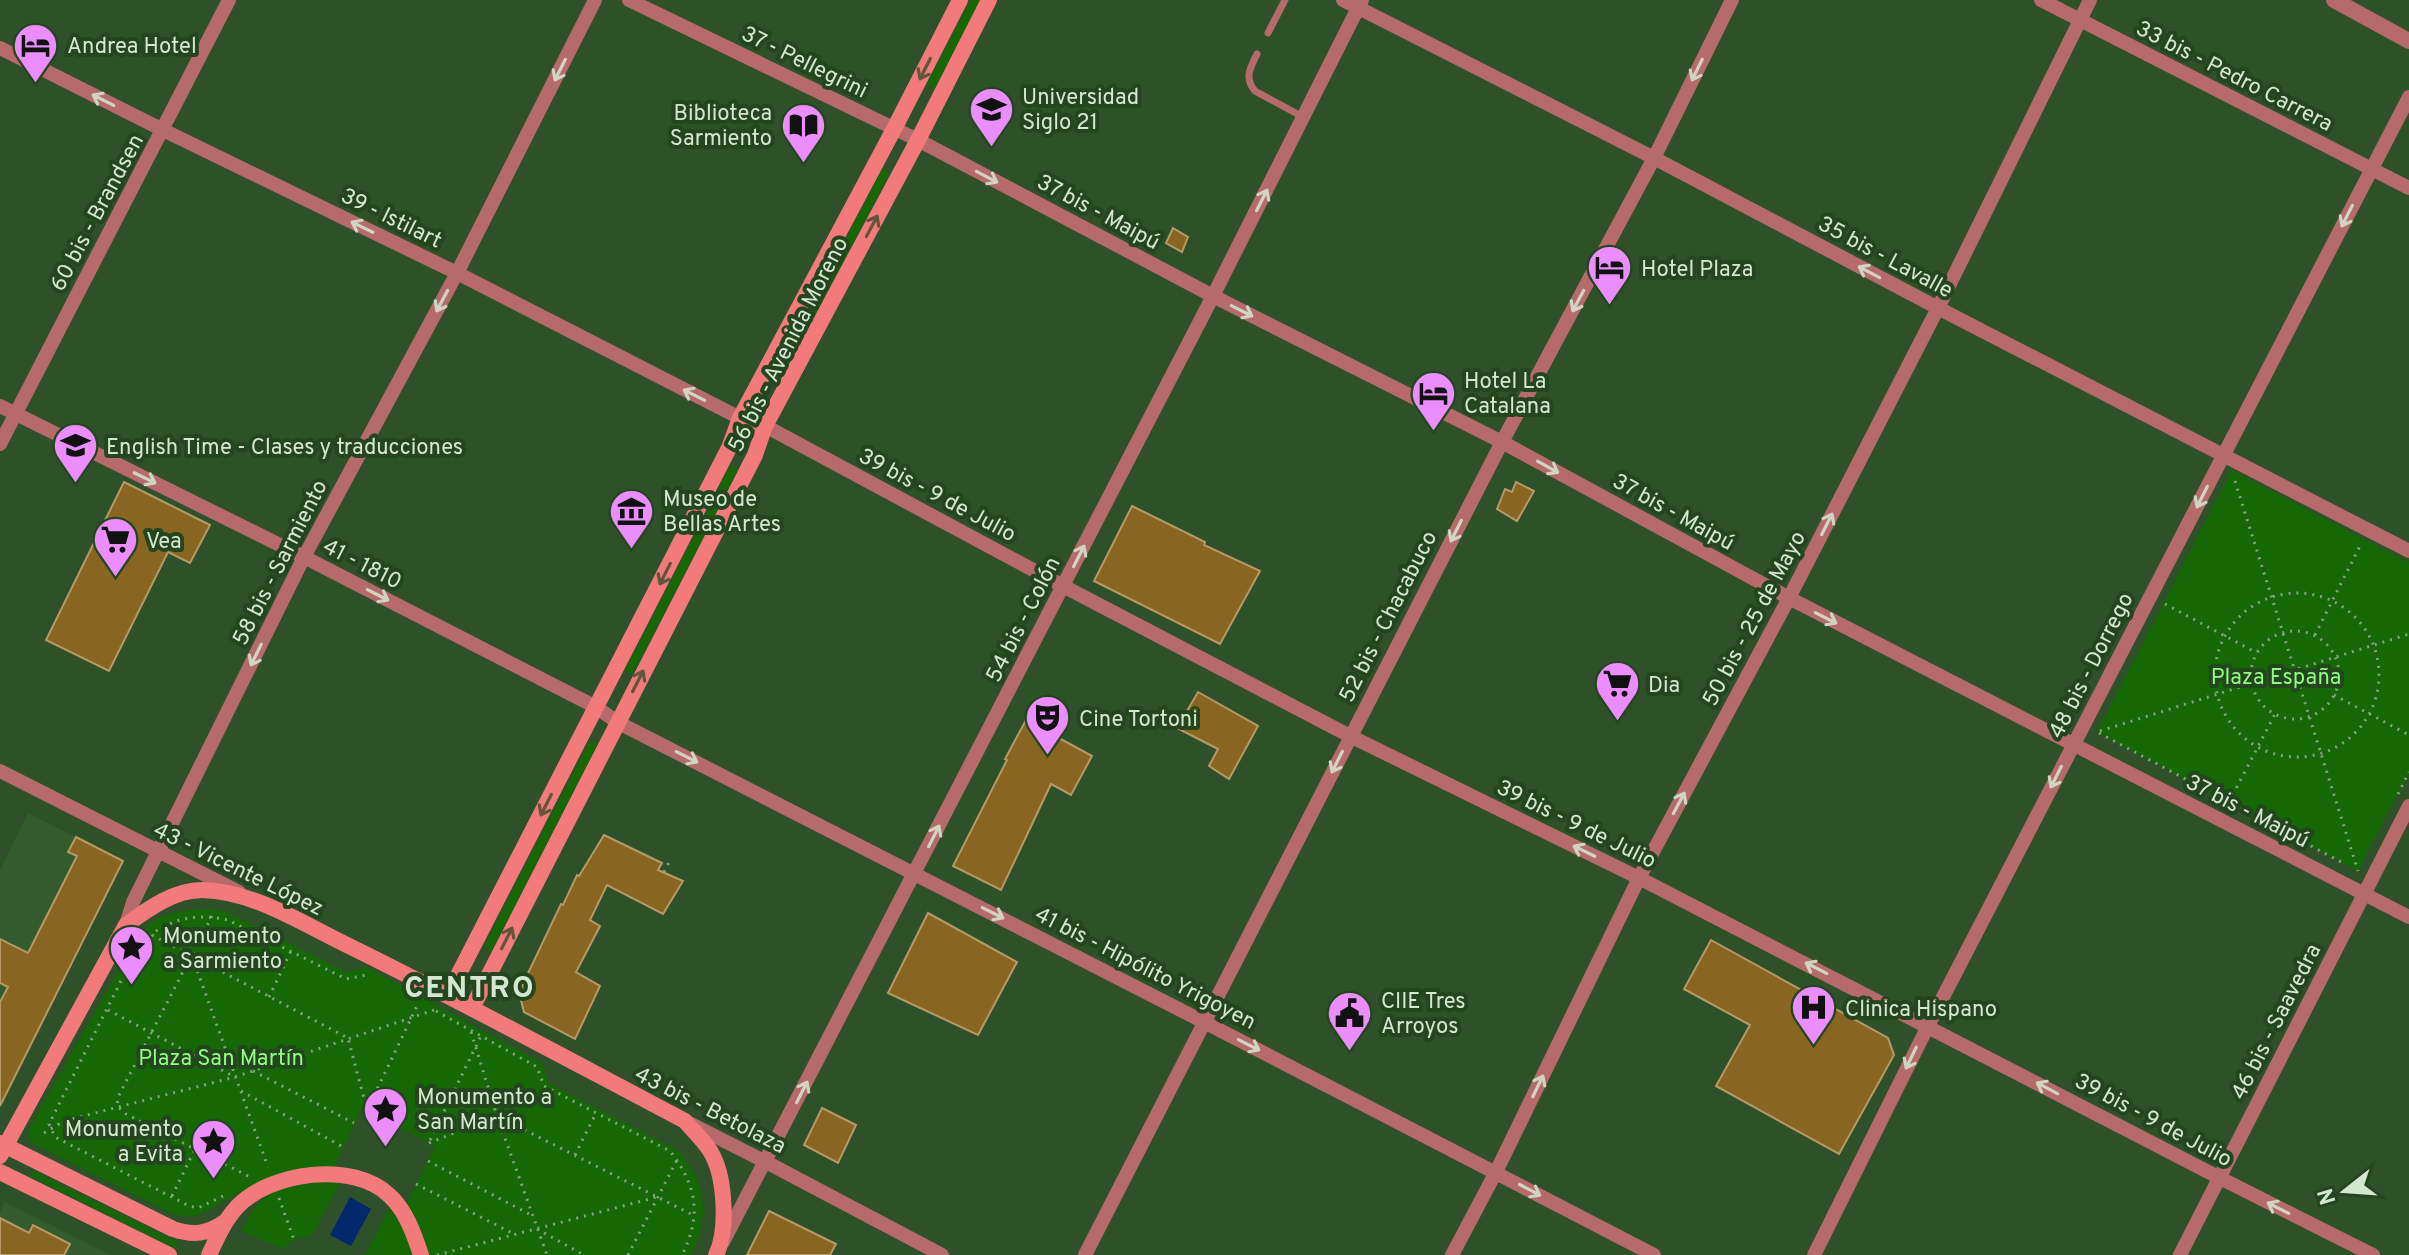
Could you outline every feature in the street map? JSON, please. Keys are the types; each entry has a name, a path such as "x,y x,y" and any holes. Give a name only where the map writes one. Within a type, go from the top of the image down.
{"main road":[{"name":"56 bis - Avenida Moreno","path":"460,1002 596,707 729,448 740,418 960,0"},
{"name":"56 bis - Avenida Moreno","path":"460,1002 617,722 755,455 765,426 989,0"},
{"path":"126,925 152,906 183,893 201,890 246,896"},
{"name":"43 - Vicente López","path":"246,896 460,1002"},
{"name":"58 bis - Sarmiento","path":"2,1148 126,925"},
{"name":"43 bis - Betolaza","path":"460,1002 685,1121"},
{"path":"685,1121 713,1155 720,1177 723,1206 718,1250"},
{"path":"2,1148 188,1234 211,1231 225,1222"},
{"path":"0,1172 169,1255"},
{"path":"209,1255 225,1222 252,1195 281,1183 329,1173 369,1183 388,1193 405,1216 421,1255"}],"street":[{"name":"60 bis - Brandsen","path":"0,444 229,0"},
{"name":"58 bis - Sarmiento","path":"126,925 133,902 304,557 457,273 595,0"},
{"name":"37 - Pellegrini","path":"629,0 918,140"},
{"name":"35 bis - Lavalle","path":"1343,0 1360,4 2409,551"},
{"name":"52 bis - Chacabuco","path":"1085,1255 1502,442 1654,158 1732,0"},
{"name":"33 bis - Pedro Carrera","path":"2041,0 2409,188"},
{"name":"50 bis - 25 de Mayo","path":"1452,1255 1496,1172 1639,878 1789,598 1938,308 2090,0"},
{"path":"2334,0 2409,41"},
{"name":"54 bis - Colón","path":"718,1250 1213,296 1360,4"},
{"name":"39 - Istilart","path":"0,48 457,273 740,418 765,426"},
{"name":"48 bis - Dorrego","path":"1814,1255 1928,1026 2409,97"},
{"name":"37 bis - Maipú","path":"918,140 1213,296 1502,442 1789,598 2409,917"},
{"name":"41 - 1810","path":"0,406 304,557 596,707 617,722"},
{"name":"39 bis - 9 de Julio","path":"765,426 1350,736 1639,878 2373,1255"},
{"name":"41 bis - Hipólito Yrigoyen","path":"617,722 1654,1255"},
{"name":"43 - Vicente López","path":"0,771 246,896"},
{"name":"46 bis - Saavedra","path":"2180,1255 2364,894 2402,803"},
{"name":"43 bis - Betolaza","path":"685,1121 942,1255"}],"lane":[{"path":"1268,33 1285,0"},
{"path":"1257,54 1248,72 1251,86 1303,117"}],"path":[{"path":"2232,470 2358,871"},
{"path":"2315,635 2363,539"},
{"path":"2291,592 2318,595 2344,607 2363,626 2373,645 2380,676 2375,703 2363,725 2342,745 2321,754 2290,758 2258,748 2241,737 2224,715 2217,695 2215,661 2224,636 2241,613 2272,596 2291,592"},
{"path":"2166,598 2164,603 2257,653"},
{"path":"2300,631 2315,635 2326,643 2339,668 2339,683 2324,708 2297,719 2275,714 2259,700 2252,683 2251,672 2257,653 2273,637 2283,633 2300,631"},
{"path":"2097,732 2409,634"},
{"path":"2334,695 2409,735"},
{"path":"2229,803 2275,714"},
{"path":"2097,732 2104,719"},
{"path":"2097,732 2358,871"},
{"path":"2402,803 2409,772"},
{"path":"2358,871 2366,857"},
{"path":"664,872 670,860"},
{"path":"231,1192 198,1208 55,1137 49,1124 138,947 150,934 170,923 191,916 212,916 228,920 346,979 368,974"},
{"path":"117,1106 118,1097 212,916"},
{"path":"150,934 348,1038 367,1110 419,1002 537,1067 544,1086 670,1151 677,1160 693,1192 695,1216 691,1237 682,1255"},
{"path":"269,997 291,951"},
{"path":"192,956 270,1174"},
{"path":"107,1009 235,1077"},
{"path":"44,1133 64,1121 235,1077 434,1010"},
{"path":"470,1030 547,1255"},
{"path":"481,1036 429,1143 497,1116 695,1216"},
{"path":"253,1071 354,1123"},
{"path":"241,1091 343,1147"},
{"path":"117,1106 126,1114 254,1179 243,1185"},
{"path":"575,1155 596,1113"},
{"path":"172,1197 195,1149"},
{"path":"628,1255 677,1160"},
{"path":"428,1161 533,1216"},
{"path":"416,1184 514,1235"},
{"path":"277,1191 294,1240"},
{"path":"437,1255 657,1197"},
{"path":"537,1229 584,1255"}],"shaded area":[{"path":"28,813 123,861 0,1107 0,870"},
{"path":"5,1202 111,1255 0,1255 0,1212"}],"green space":[{"path":"971,0 980,0 934,89 927,85"},
{"path":"882,169 889,173 783,378 776,375"},
{"path":"731,465 738,469 632,674 625,671"},
{"name":"Plaza España","path":"2232,470 2409,563 2409,772 2358,871 2097,732"},
{"path":"590,741 597,745 491,951 484,947"},
{"name":"Plaza San Martín","path":"198,909 220,910 235,916 346,972 366,967 542,1063 549,1083 677,1150 695,1174 702,1200 701,1227 691,1255 428,1255 406,1205 435,1146 362,1108 334,1167 274,1177 192,1217 169,1212 32,1143 28,1138 29,1129 136,939 164,916"},
{"path":"32,1171 178,1243 176,1248 30,1176"},
{"path":"340,1183 312,1235 294,1240 282,1249 242,1231 254,1208 268,1195 286,1188"},
{"path":"389,1209 399,1219 415,1255 365,1255"}],"water":[{"path":"350,1197 371,1209 351,1246 330,1235"}],"building":[{"path":"1173,228 1188,237 1182,252 1166,243"},
{"name":"Vea","path":"124,482 210,525 190,563 168,552 109,671 46,640"},
{"path":"1516,482 1534,491 1517,521 1497,509 1505,489 1512,492"},
{"path":"1132,506 1260,571 1220,644 1094,581"},
{"path":"1198,692 1258,726 1229,779 1209,766 1218,749 1177,728"},
{"path":"1026,720 1092,756 1071,795 1051,784 1001,890 953,866"},
{"path":"604,835 662,863 658,870 683,881 663,914 607,885 590,920 600,926 576,972 600,986 575,1039 524,1012 519,992 561,904"},
{"path":"76,837 123,861 0,1106 0,1002 8,987 0,983 0,939 28,953 77,856 68,852"},
{"path":"928,913 1017,962 978,1035 888,993"},
{"name":"Clinica Hispano","path":"1711,940 1888,1038 1894,1055 1839,1154 1716,1086 1750,1025 1684,989"},
{"path":"822,1108 856,1125 838,1163 804,1145"},
{"path":"769,1211 836,1244 830,1255 747,1255"},
{"path":"0,1218 29,1233 33,1225 70,1244 64,1255 0,1255"}],"place":[{"name":"Andrea Hotel","path":"36,84"},
{"name":"Universidad Siglo 21","path":"991,148"},
{"name":"Biblioteca Sarmiento","path":"803,164"},
{"name":"Hotel Plaza","path":"1610,307"},
{"name":"Hotel La Catalana","path":"1433,432"},
{"name":"English Time - Clases y traducciones","path":"75,485"},
{"name":"Museo de Bellas Artes","path":"632,550"},
{"name":"Vea","path":"115,579"},
{"name":"Dia","path":"1617,723"},
{"name":"Cine Tortoni","path":"1048,757"},
{"name":"Monumento a Sarmiento","path":"132,987"},
{"name":"Clinica Hispano","path":"1814,1047"},
{"name":"CIIE Tres Arroyos","path":"1350,1052"},
{"name":"Monumento a San Martín","path":"386,1148"},
{"name":"Monumento a Evita","path":"214,1180"}],"district":[{"name":"CENTRO","path":"470,987"}]}
